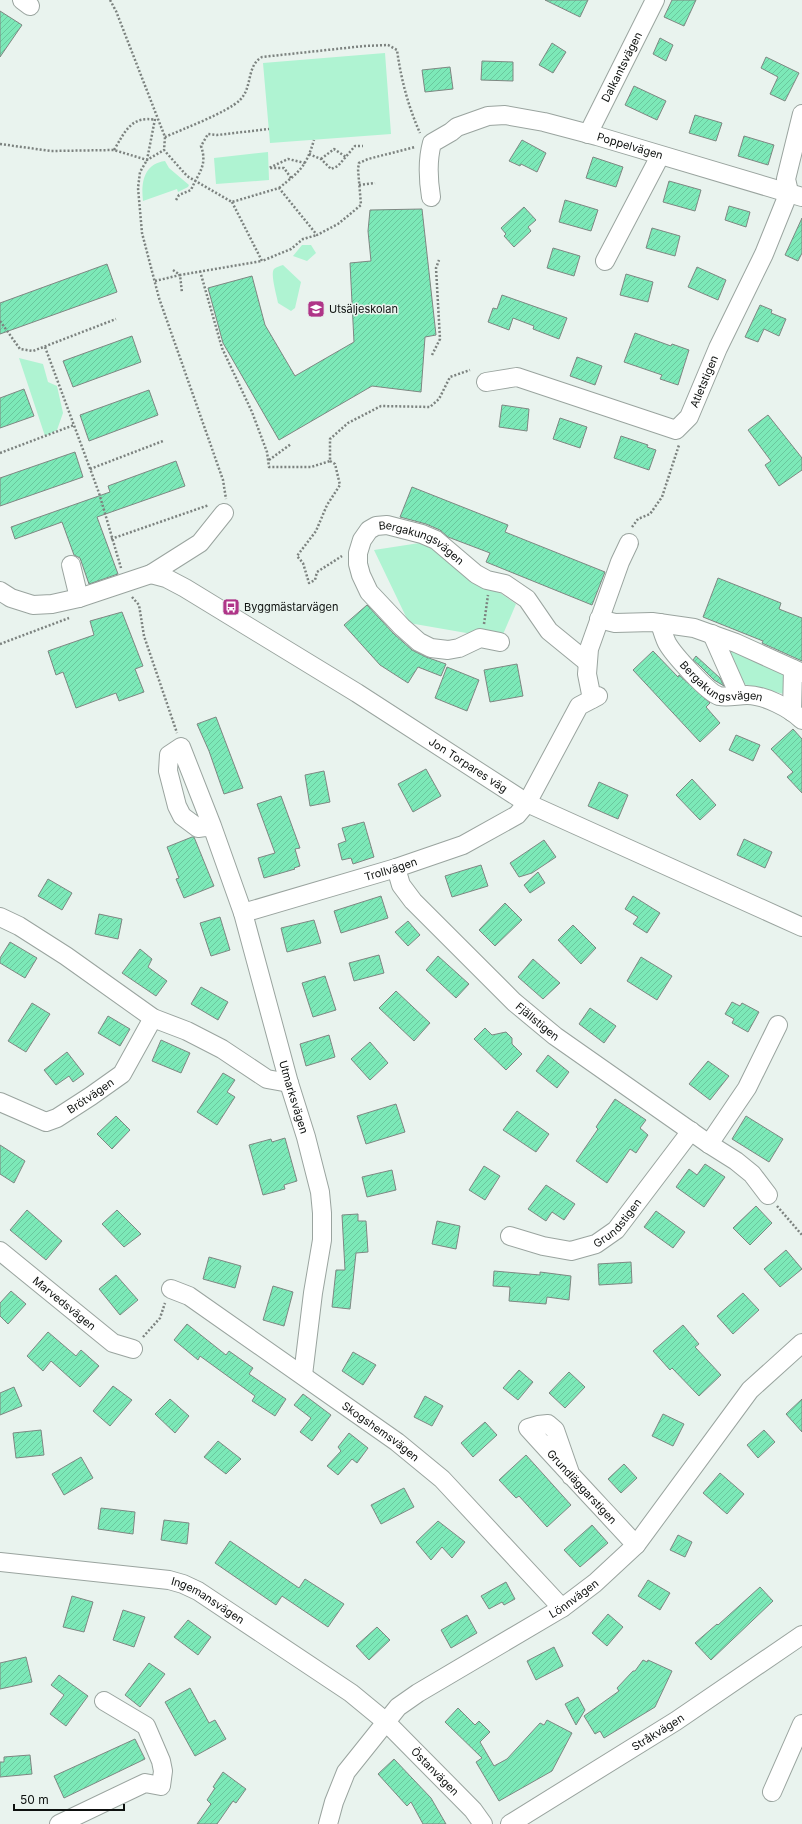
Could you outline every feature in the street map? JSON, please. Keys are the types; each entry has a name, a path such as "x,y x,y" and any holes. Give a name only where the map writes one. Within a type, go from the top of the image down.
{"street":[{"name":"Dalkantsvägen","path":"588,134 655,0"},
{"path":"796,195 786,179 802,114"},
{"name":"Poppelvägen","path":"432,143 457,127 488,116 505,115 544,122 588,134 796,195"},
{"path":"431,197 428,172 432,143"},
{"path":"605,261 660,156"},
{"name":"Atletstigen","path":"676,430 689,417 718,348 764,254 796,195"},
{"path":"486,382 517,377 676,430"},
{"path":"0,591 11,598 33,605 52,604 79,598 151,574 200,543 222,507"},
{"name":"Bergakungsvägen","path":"500,642 480,638 459,648 448,650 431,648 419,642 402,627 369,592 361,575 358,564 360,546 369,530 376,526 387,525 422,534 436,540 476,574 487,580 505,584 527,599 550,631 587,662"},
{"path":"527,803 579,706 595,697 587,674 589,649 620,562 629,543"},
{"path":"71,565 79,598"},
{"name":"Jon Torpares väg","path":"151,574 166,578 205,600 357,693 527,803 802,927"},
{"path":"600,619 614,623 660,623 694,628 736,643 797,671 797,716"},
{"name":"Bergakungsvägen","path":"660,623 667,643 676,656 718,696 748,695 786,707 797,716"},
{"path":"712,634 739,695"},
{"path":"181,747 170,755 168,771 177,806 182,816 198,828 212,826"},
{"name":"Utmarksvägen","path":"181,747 212,826 243,913 320,1192 322,1240 313,1293 303,1375"},
{"name":"Trollvägen","path":"243,913 396,868 463,845 518,815 527,803"},
{"name":"Fjällstigen","path":"396,868 401,885 413,901 514,1002 555,1036 690,1131 736,1161 752,1174 768,1195"},
{"path":"0,917 19,926 66,956 153,1018 222,1049 267,1080 289,1083"},
{"name":"Brötvägen","path":"0,1102 46,1122 57,1118 122,1074 153,1018"},
{"path":"709,1144 747,1088 778,1025"},
{"name":"Grundstigen","path":"510,1236 543,1246 571,1251 596,1244 616,1230 690,1131"},
{"name":"Marvedsvägen","path":"0,1251 113,1343 133,1349"},
{"name":"Skogshemsvägen","path":"171,1289 189,1296 397,1442 442,1479 562,1608"},
{"name":"Lönnvägen","path":"328,1824 334,1802 346,1772 385,1721 398,1707 418,1692 562,1608 595,1583 636,1545 750,1390 802,1343"},
{"name":"Grundläggarstigen","path":"528,1428 636,1545"},
{"name":"Ingemansvägen","path":"0,1562 169,1580 183,1584 198,1591 351,1693 385,1721"},
{"name":"Stråkvägen","path":"510,1824 676,1721 802,1635"},
{"path":"59,1824 145,1783 161,1786 163,1771 161,1761 146,1726 104,1701"},
{"name":"Östanvägen","path":"385,1721 473,1810 483,1824"},
{"path":"772,1792 802,1724"}],"path":[{"path":"110,0 116,11 165,137 164,150 183,172 195,181 232,202 262,261"},
{"path":"165,137 234,106 246,93 253,64 262,57 364,46 388,45 397,50 402,82 413,118 421,136 432,143"},
{"path":"114,150 126,129 134,122 145,119 159,121"},
{"path":"111,539 222,507 226,499 226,490 159,298 142,233 139,215 138,188 140,172 147,160 155,120"},
{"path":"176,200 179,195 191,190 203,166 205,157 201,146 208,134 218,135 269,129"},
{"path":"232,202 279,188 301,170 314,140"},
{"path":"155,281 180,274 262,261 291,249 303,239 317,235 338,224 361,205 358,185 359,163 432,143"},
{"path":"0,144 51,152 114,150 147,160 164,150"},
{"path":"309,154 320,159 331,170 338,166 355,146 363,146"},
{"path":"320,159 334,149 346,157"},
{"path":"291,178 284,168 269,168 288,160 304,163"},
{"path":"358,185 375,183"},
{"path":"279,188 317,235"},
{"path":"432,355 440,339 436,268 439,260"},
{"path":"174,270 180,274 182,292"},
{"path":"200,271 222,348 249,406 267,452 270,467 311,467 330,461 335,464 340,485 326,505 316,531 297,556 303,563 309,583 315,580 317,572 360,546"},
{"path":"0,321 20,349 33,351 116,319"},
{"path":"45,347 90,469 129,593 139,605 144,636 181,747"},
{"path":"330,461 330,439 348,422 381,406 430,407 439,399 450,377 470,370"},
{"path":"0,454 74,425"},
{"path":"629,543 633,526 638,519 650,514 662,498 681,439 676,430"},
{"path":"90,469 163,441"},
{"path":"268,460 291,444"},
{"path":"485,620 488,592"},
{"path":"768,1195 802,1235"},
{"path":"133,1349 160,1318 171,1289"}],"green space":[{"path":"385,53 391,134 270,143 263,63"},
{"path":"268,152 269,180 216,184 214,158"},
{"path":"165,161 169,168 189,185 188,187 178,192 177,189 143,201 142,188 148,170 152,166"},
{"path":"302,245 311,245 316,253 307,261 293,256"},
{"path":"283,265 301,282 295,308 291,311 278,303 274,285 274,269"},
{"path":"19,358 43,364 48,382 57,386 63,413 57,430 45,436"},
{"path":"426,542 516,604 501,639 409,623 374,550"},
{"path":"722,644 786,669 788,695 739,683"}],"building":[{"path":"545,0 588,0 580,17"},
{"path":"672,0 696,0 684,26 664,17"},
{"path":"0,11 22,25 0,57"},
{"path":"660,38 673,45 666,61 653,54"},
{"path":"552,43 566,52 553,73 539,65"},
{"path":"766,57 799,73 785,101 770,94 778,77 761,68"},
{"path":"482,61 513,62 513,81 481,80"},
{"path":"450,67 453,89 425,92 422,70"},
{"path":"634,86 666,101 657,120 625,105"},
{"path":"695,115 722,123 716,141 689,133"},
{"path":"744,136 774,145 768,165 738,156"},
{"path":"522,140 546,153 537,172 521,164 520,166 509,161"},
{"path":"593,157 623,167 616,187 586,178"},
{"path":"669,181 701,190 695,211 663,202"},
{"path":"565,200 598,210 591,231 559,222"},
{"path":"729,206 750,212 746,227 725,220"},
{"path":"524,207 536,220 528,227 531,231 514,247 504,236 506,234 501,228"},
{"path":"422,209 436,335 425,337 421,392 372,386 279,440 223,343 208,288 252,276 265,325 295,376 354,342 350,263 371,261 368,231 370,210"},
{"path":"802,218 802,253 798,261 785,255"},
{"path":"652,228 680,236 675,256 646,248"},
{"path":"553,248 580,256 574,276 547,268"},
{"path":"107,264 117,292 0,334 0,303"},
{"path":"697,267 726,280 718,300 688,287"},
{"path":"626,274 653,282 648,302 620,295"},
{"path":"502,295 567,318 559,339 533,329 534,326 513,318 509,330 488,322 493,308 497,309"},
{"path":"760,305 772,310 771,313 786,319 779,336 764,329 758,342 745,337"},
{"path":"635,333 671,346 672,344 689,350 678,385 660,379 662,375 624,362"},
{"path":"132,336 141,362 73,387 63,361"},
{"path":"577,357 602,366 595,385 570,376"},
{"path":"24,389 34,416 0,428 0,398"},
{"path":"149,390 158,415 89,441 80,415"},
{"path":"502,405 529,409 527,431 499,427"},
{"path":"768,415 802,458 802,470 779,486 765,465 771,461 748,430"},
{"path":"560,418 587,427 580,448 553,439"},
{"path":"621,436 648,445 647,447 656,450 649,470 614,458"},
{"path":"75,452 83,477 0,506 0,478"},
{"path":"176,461 185,486 97,517 118,574 89,584 80,558 74,555 62,522 15,539 11,527 110,492 108,486"},
{"path":"412,487 508,525 505,532 605,572 592,605 486,562 490,553 448,537 440,530 426,524 400,517"},
{"path":"718,578 781,603 779,609 802,618 802,661 762,643 763,641 703,617"},
{"path":"367,605 394,634 412,650 446,664 441,676 418,667 408,683 380,665 344,625"},
{"path":"122,612 143,666 135,669 144,692 119,701 116,693 76,708 63,672 56,675 48,651 94,635 90,621"},
{"path":"653,651 678,677 679,675 710,703 706,707 720,723 700,742 633,670"},
{"path":"696,656 720,678 724,686 714,680 693,660"},
{"path":"517,664 523,696 490,702 484,670"},
{"path":"447,667 479,680 467,711 435,698"},
{"path":"216,717 243,788 224,794 209,751 197,724"},
{"path":"793,729 802,739 802,793 787,777 793,772 771,749"},
{"path":"736,735 760,745 753,761 729,750"},
{"path":"426,769 441,796 413,812 398,784"},
{"path":"324,771 330,802 310,806 305,775"},
{"path":"692,779 716,805 700,820 676,795"},
{"path":"599,782 628,795 618,819 588,806"},
{"path":"281,796 300,848 295,849 300,866 294,868 295,869 264,878 258,858 275,853 257,804"},
{"path":"364,822 374,857 353,864 351,858 342,860 338,844 346,841 342,828"},
{"path":"194,837 214,886 184,898 176,879 179,878 167,847"},
{"path":"744,839 772,852 765,868 737,855"},
{"path":"544,840 556,857 532,873 519,877 510,863"},
{"path":"481,865 488,886 452,897 445,876"},
{"path":"538,872 545,883 530,893 524,885"},
{"path":"48,879 72,893 62,910 38,896"},
{"path":"381,896 388,918 341,933 334,911"},
{"path":"633,896 660,913 647,933 633,924 638,917 625,909"},
{"path":"505,903 522,920 495,946 479,930"},
{"path":"99,914 122,919 118,939 95,934"},
{"path":"220,917 230,950 211,956 200,923"},
{"path":"314,920 321,943 287,952 281,928"},
{"path":"408,921 420,935 408,946 395,932"},
{"path":"573,925 596,948 581,964 558,940"},
{"path":"10,942 37,958 25,978 0,963 0,958"},
{"path":"140,949 152,959 148,967 167,981 156,996 122,973"},
{"path":"379,955 384,973 354,981 349,963"},
{"path":"438,956 469,984 456,998 426,970"},
{"path":"641,957 672,976 657,1000 627,981"},
{"path":"533,959 560,983 543,999 518,977"},
{"path":"325,976 336,1010 313,1017 302,983"},
{"path":"201,987 228,1002 218,1020 191,1004"},
{"path":"396,991 430,1023 414,1041 379,1008"},
{"path":"732,1002 740,1006 742,1003 759,1012 748,1032 732,1023 734,1019 725,1014"},
{"path":"32,1003 50,1014 26,1052 8,1041"},
{"path":"590,1008 616,1026 604,1043 579,1024"},
{"path":"108,1016 130,1029 120,1046 98,1033"},
{"path":"485,1028 492,1035 506,1032 512,1038 512,1044 522,1054 506,1070 474,1039"},
{"path":"329,1035 335,1057 306,1066 300,1044"},
{"path":"161,1040 190,1053 181,1073 152,1061"},
{"path":"370,1042 388,1063 370,1080 351,1059"},
{"path":"67,1052 84,1074 73,1082 69,1076 56,1085 44,1070"},
{"path":"548,1055 569,1072 557,1088 536,1071"},
{"path":"708,1061 729,1076 710,1100 689,1084"},
{"path":"223,1073 235,1080 227,1092 235,1097 217,1125 197,1112"},
{"path":"615,1099 646,1120 640,1128 648,1135 636,1153 630,1149 607,1183 576,1161 598,1129 596,1127"},
{"path":"396,1104 405,1132 366,1144 357,1116"},
{"path":"517,1111 549,1134 536,1152 503,1130"},
{"path":"116,1116 130,1130 112,1149 97,1134"},
{"path":"746,1116 783,1139 769,1162 732,1139"},
{"path":"285,1138 297,1181 284,1185 285,1189 263,1195 249,1145 271,1139 272,1142"},
{"path":"0,1145 25,1161 14,1183 0,1174"},
{"path":"705,1164 725,1177 704,1207 676,1187 689,1169 697,1175"},
{"path":"484,1166 500,1176 485,1200 469,1190"},
{"path":"392,1170 396,1190 367,1197 362,1177"},
{"path":"546,1185 575,1204 564,1220 552,1212 546,1221 528,1209"},
{"path":"756,1206 772,1223 750,1245 733,1228"},
{"path":"27,1210 62,1241 46,1260 10,1230"},
{"path":"117,1210 141,1234 124,1247 102,1224"},
{"path":"656,1211 685,1232 673,1248 644,1227"},
{"path":"358,1214 358,1221 366,1221 368,1252 356,1253 350,1309 332,1307 336,1270 345,1270 342,1215"},
{"path":"437,1221 460,1226 456,1249 432,1244"},
{"path":"786,1250 802,1269 780,1287 764,1269"},
{"path":"209,1257 241,1266 235,1288 203,1279"},
{"path":"631,1262 632,1283 599,1285 598,1264"},
{"path":"494,1271 540,1275 540,1272 571,1276 569,1300 547,1297 546,1304 509,1301 510,1287 493,1286"},
{"path":"116,1275 138,1300 120,1315 99,1289"},
{"path":"273,1286 293,1292 284,1326 263,1320"},
{"path":"11,1291 26,1304 8,1324 0,1316 0,1303"},
{"path":"743,1293 759,1310 733,1334 717,1316"},
{"path":"187,1324 226,1355 229,1351 253,1368 249,1374 286,1399 275,1416 252,1401 255,1396 200,1356 198,1360 174,1340"},
{"path":"683,1325 699,1344 695,1347 721,1375 699,1396 672,1368 670,1370 653,1351"},
{"path":"48,1332 76,1356 81,1350 99,1366 80,1387 51,1361 43,1371 27,1356"},
{"path":"353,1352 376,1365 363,1385 342,1371"},
{"path":"519,1370 533,1382 518,1400 503,1388"},
{"path":"569,1372 585,1387 565,1408 549,1393"},
{"path":"113,1386 132,1400 110,1426 93,1411"},
{"path":"14,1387 22,1406 0,1415 0,1393"},
{"path":"303,1394 331,1415 312,1441 300,1432 311,1418 294,1405"},
{"path":"425,1396 443,1406 432,1426 414,1417"},
{"path":"170,1399 189,1416 175,1433 155,1414"},
{"path":"802,1399 802,1432 786,1414"},
{"path":"663,1414 684,1424 673,1446 652,1436"},
{"path":"485,1422 497,1435 473,1457 461,1443"},
{"path":"41,1430 44,1455 16,1458 13,1433"},
{"path":"764,1430 775,1442 758,1458 747,1445"},
{"path":"349,1433 368,1448 357,1463 352,1459 338,1475 327,1466 341,1451 338,1447"},
{"path":"218,1441 241,1459 226,1474 204,1457"},
{"path":"526,1455 571,1505 547,1527 519,1496 516,1498 499,1480"},
{"path":"81,1457 93,1478 64,1495 52,1474"},
{"path":"624,1464 637,1478 621,1493 608,1479"},
{"path":"720,1473 744,1494 727,1514 703,1493"},
{"path":"404,1488 414,1507 381,1524 371,1505"},
{"path":"101,1508 135,1512 133,1534 98,1529"},
{"path":"164,1520 189,1523 187,1544 161,1540"},
{"path":"438,1521 465,1542 452,1558 442,1547 431,1560 416,1542"},
{"path":"592,1525 608,1543 580,1567 564,1550"},
{"path":"678,1535 692,1542 685,1557 670,1550"},
{"path":"230,1541 299,1588 305,1579 344,1604 328,1627 282,1596 276,1605 215,1563"},
{"path":"648,1580 670,1593 660,1610 638,1596"},
{"path":"506,1582 515,1599 504,1605 502,1602 489,1609 481,1596"},
{"path":"760,1587 773,1601 711,1660 695,1643 717,1624 718,1625"},
{"path":"72,1596 93,1602 84,1632 63,1627"},
{"path":"123,1610 145,1617 134,1647 113,1640"},
{"path":"608,1614 623,1627 607,1646 592,1633"},
{"path":"467,1615 477,1633 451,1648 441,1630"},
{"path":"188,1620 211,1637 198,1655 174,1637"},
{"path":"377,1627 390,1640 369,1660 356,1646"},
{"path":"554,1647 563,1666 536,1680 527,1661"},
{"path":"26,1657 32,1682 0,1689 0,1663"},
{"path":"643,1660 647,1662 648,1660 672,1671 655,1707 604,1738 600,1731 595,1734 584,1716 619,1691 617,1688 633,1671 635,1671"},
{"path":"149,1663 165,1674 140,1707 125,1695"},
{"path":"59,1675 88,1696 66,1726 50,1714 64,1695 51,1685"},
{"path":"190,1688 209,1723 215,1720 226,1739 195,1756 165,1702"},
{"path":"578,1697 585,1710 576,1725 565,1704"},
{"path":"458,1708 475,1725 479,1721 490,1732 480,1742 494,1766 507,1759 540,1723 544,1725 547,1720 572,1733 552,1771 499,1801 476,1762 482,1758 445,1722"},
{"path":"135,1739 145,1759 64,1798 54,1776"},
{"path":"30,1755 32,1774 0,1777 0,1762 4,1762 4,1757"},
{"path":"394,1759 431,1798 446,1824 423,1824 411,1802 407,1806 378,1774"},
{"path":"223,1772 246,1789 236,1803 233,1801 217,1824 197,1824 211,1804 207,1800 215,1788 213,1787"}],"place":[{"name":"Utsäljeskolan","path":"316,309"},
{"name":"Byggmästarvägen","path":"231,607"}]}
